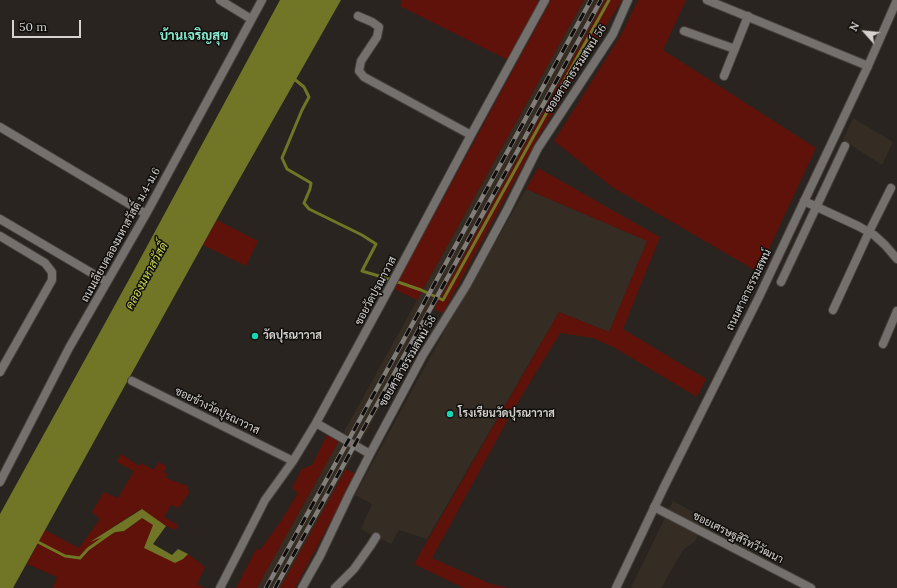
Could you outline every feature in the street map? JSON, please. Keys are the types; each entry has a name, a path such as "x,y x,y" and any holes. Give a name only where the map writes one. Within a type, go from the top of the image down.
{"street":[{"path":"220,0 252,19"},
{"name":"ถนนเลียบคลองมหาสวัสดิ์ ม.4-ม.6","path":"0,482 69,348 146,214 262,0"},
{"name":"ซอยวัดปุรณาวาส","path":"220,588 265,500 293,461 316,423 545,0"},
{"name":"ซอยศาลาธรรมสพน์ 56","path":"538,148 613,34 628,0"},
{"path":"707,0 868,66"},
{"name":"ถนนศาลาธรรมสพน์","path":"616,588 759,297 868,66 897,0"},
{"path":"358,16 379,27 377,37 361,61 359,71 364,77 471,135"},
{"path":"724,76 748,16"},
{"path":"684,31 735,49"},
{"path":"0,127 146,214"},
{"path":"781,282 845,146"},
{"name":"ซอยศาลาธรรมสพน์ 58","path":"302,588 320,556 370,454 423,355 466,286 538,148"},
{"path":"833,310 891,188"},
{"path":"804,201 874,235 897,259"},
{"path":"0,219 107,282"},
{"path":"0,236 45,263 52,272 52,280 0,372"},
{"path":"883,344 897,311"},
{"name":"ซอยข้างวัดปุรณาวาส","path":"132,381 293,461"},
{"path":"316,423 370,454"},
{"name":"ซอยเศรษฐสิริทวีวัฒนา","path":"654,508 811,588"},
{"path":"335,588 354,569 376,537"}],"shaded area":[{"path":"401,0 536,0 540,2 508,60 400,6"},
{"path":"551,0 584,0 417,300 394,289"},
{"path":"584,0 605,0 280,588 257,588"},
{"path":"605,0 622,0 538,138 443,313 434,309"},
{"path":"638,0 686,0 663,50 816,148 758,272 612,187 554,141 621,35"},
{"path":"853,118 893,142 882,165 843,140"},
{"path":"538,168 660,237 623,329 706,379 697,397 615,348 593,338 560,333 512,412 432,558 491,584 508,588 464,588 414,564 559,312 609,332 647,241 526,189"},
{"name":"โรงเรียนวัดปุรณาวาส","path":"526,189 648,241 609,332 559,312 427,539 399,530 391,544 361,529 372,504 355,495 445,330"},
{"path":"217,220 258,241 246,266 203,245"},
{"path":"333,433 341,437 257,588 236,588 256,549 260,550 281,521 298,493 292,488 302,469 312,465 327,435"},
{"path":"121,454 139,466 141,463 154,470 158,462 166,466 164,472 167,474 166,478 188,486 187,489 190,491 179,508 171,505 164,517 178,525 176,530 166,526 141,509 93,540 116,532 124,531 142,518 153,525 144,548 183,559 188,554 205,567 197,584 204,588 53,588 57,577 27,564 45,530 79,548 100,519 92,512 104,492 118,498 134,471 117,462"},
{"path":"346,469 356,474 295,588 280,588"},
{"path":"673,501 706,519 695,541 683,550 661,588 631,588"}],"water":[{"name":"คลองมหาสวัสดิ์","path":"280,0 341,0 227,201 13,588 0,588 0,514"},
{"path":"142,509 166,526 153,544 172,555 178,549 188,554 183,559 175,563 144,548 153,525 142,518 124,531 116,532 90,542"}],"waterway":[{"path":"398,282 443,300 609,0"},
{"path":"293,78 304,87 309,97 282,158 287,169 311,183 304,203 309,209 362,235 376,244 362,271 389,279"},
{"path":"36,541 65,556 80,558 88,549 112,532"}],"railway":[{"path":"266,588 591,0"},
{"path":"275,588 601,0"}],"place":[{"name":"วัดปุรณาวาส","path":"255,336"},
{"name":"โรงเรียนวัดปุรณาวาส","path":"450,414"}],"district":[{"name":"บ้านเจริญสุข","path":"194,36"}]}
